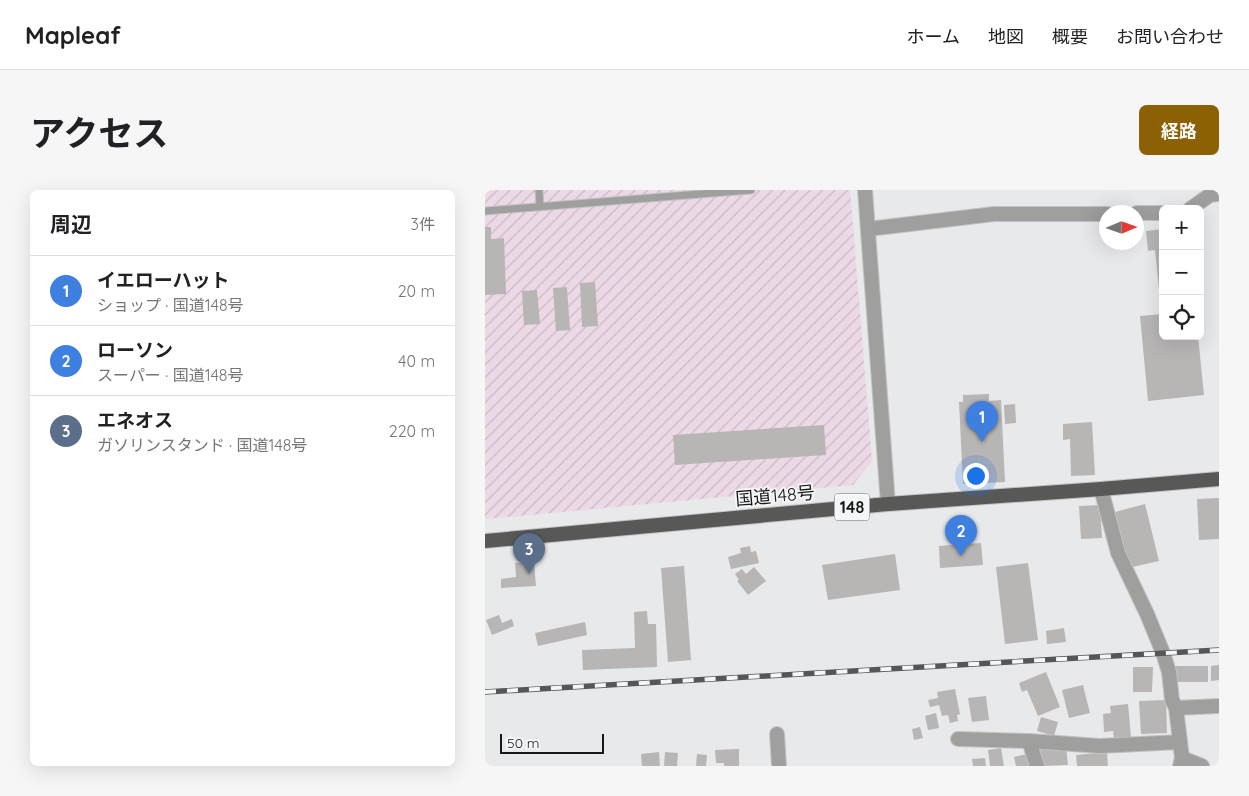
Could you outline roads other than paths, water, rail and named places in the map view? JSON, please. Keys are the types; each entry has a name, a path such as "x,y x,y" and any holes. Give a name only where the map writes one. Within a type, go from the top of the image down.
{"highway":[{"name":"国道148号","path":"485,542 888,504 1101,490 1219,479"}],"street":[{"path":"865,190 888,504"},
{"path":"1196,205 1210,195 1219,194"},
{"path":"1144,213 1159,213"},
{"path":"868,229 994,214 1099,214"},
{"path":"1101,490 1118,553 1147,614 1169,672 1172,700 1176,708 1181,762 1203,766"},
{"path":"1176,708 1219,706"},
{"path":"777,734 779,766"},
{"path":"958,739 1100,746 1180,742"},
{"path":"1029,741 1037,766"}],"lane":[{"path":"539,190 540,207"},
{"path":"485,212 706,192 751,190"}],"railway":[{"path":"485,692 1219,650"}],"place":[{"name":"イエローハット","path":"982,442"},
{"name":"ローソン","path":"961,556"},
{"name":"エネオス","path":"529,574"}]}
